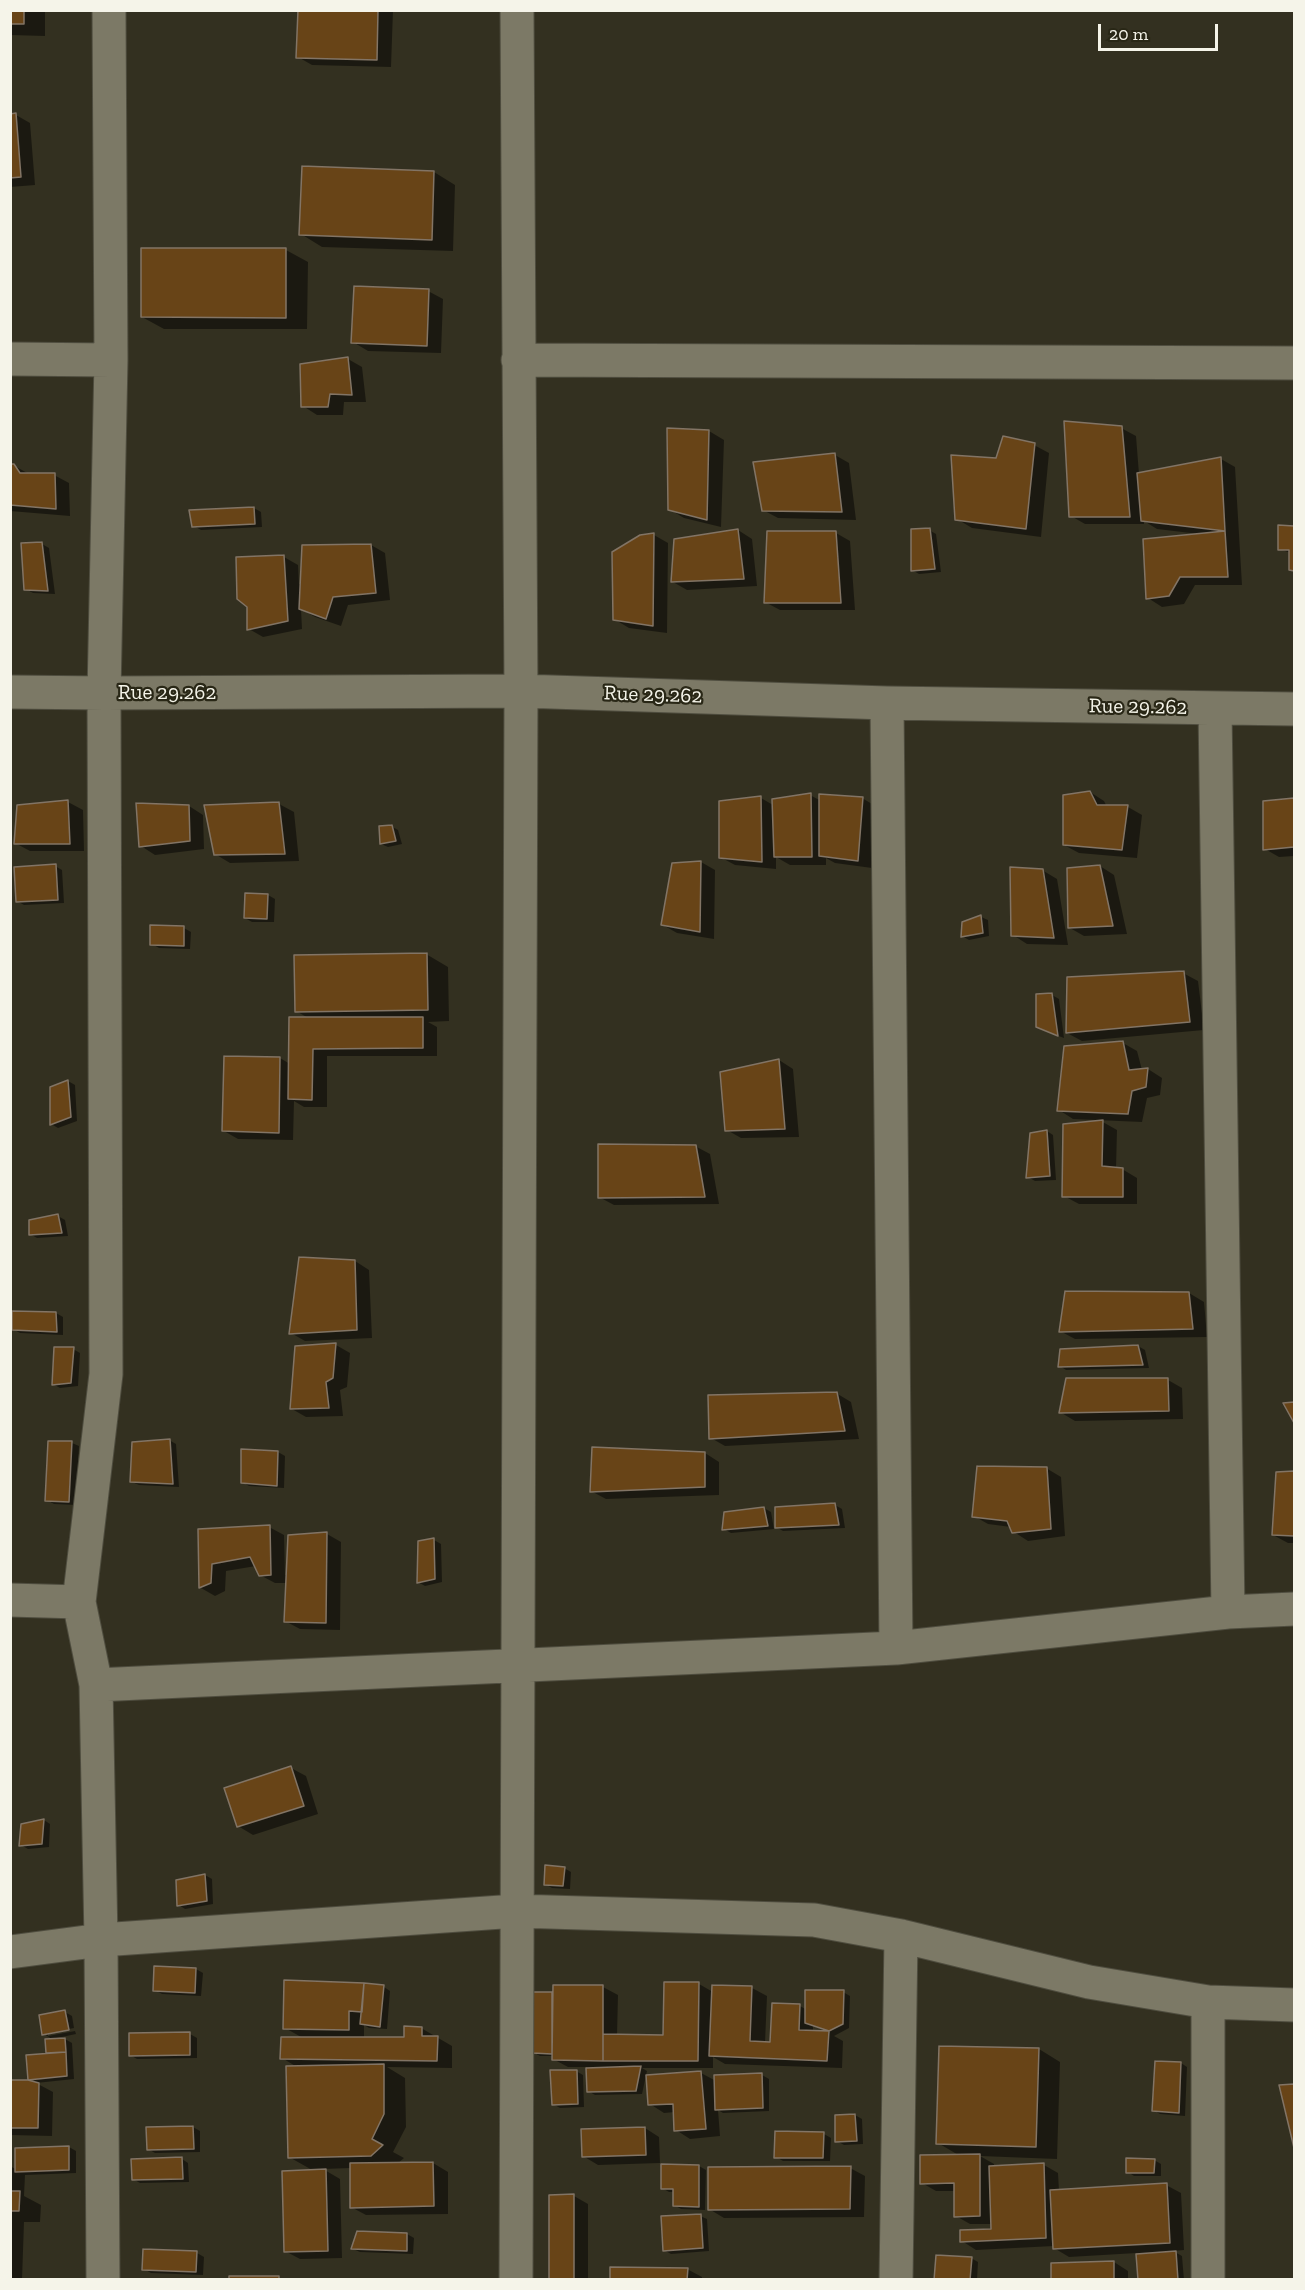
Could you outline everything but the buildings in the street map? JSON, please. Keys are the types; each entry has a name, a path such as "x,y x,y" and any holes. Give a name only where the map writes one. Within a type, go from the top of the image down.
{"street":[{"path":"103,2280 101,1940 96,1685 79,1602 106,1374 104,693 111,360 109,10"},
{"path":"516,2280 521,691 517,10"},
{"path":"10,359 111,360"},
{"path":"518,360 1294,363"},
{"name":"Rue 29.262","path":"10,692 521,691 887,703 1294,709"},
{"path":"887,703 896,1648"},
{"path":"1215,708 1227,1612"},
{"path":"10,1600 79,1602"},
{"path":"96,1685 896,1648 1227,1612 1294,1609"},
{"path":"10,1952 101,1940 516,1911 814,1920 902,1936 1089,1982 1208,2002 1294,2005"},
{"path":"896,2280 902,1936"},
{"path":"1208,2002 1208,2280"}]}
